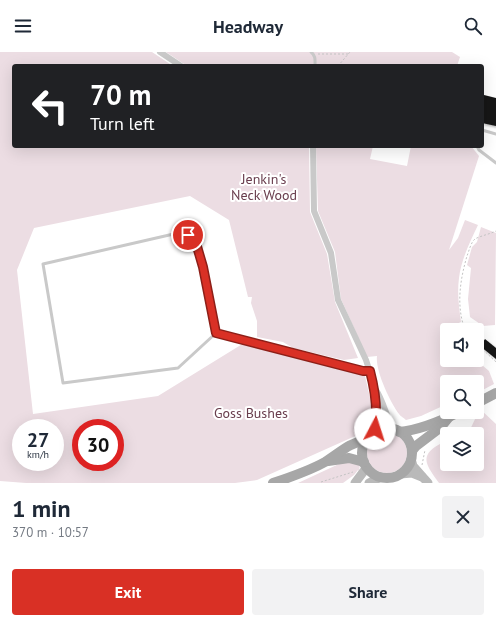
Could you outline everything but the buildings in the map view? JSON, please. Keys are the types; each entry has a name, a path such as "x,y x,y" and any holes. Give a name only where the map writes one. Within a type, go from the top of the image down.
{"main road":[{"path":"484,399 496,393"},
{"path":"365,464 363,450 366,440 375,431 383,429 409,431 444,419"},
{"path":"326,461 349,458 365,464 375,474 381,477 391,478 400,474 406,469 416,446 440,427 447,419"},
{"path":"397,430 408,439 412,455"},
{"path":"273,483 298,474 326,461 348,445 366,440"}],"street":[{"path":"160,52 178,64"},
{"path":"313,148 314,211 331,253 338,300 366,360 375,388 377,415 375,431"},
{"path":"375,388 390,424 397,430"},
{"path":"412,455 413,466 425,480"},
{"path":"357,480 365,464"},
{"path":"400,474 412,473 425,480"},
{"path":"369,483 381,477"}],"lane":[{"path":"312,53 315,64"},
{"path":"484,131 496,134"},
{"path":"478,148 496,163"},
{"path":"178,233 188,235 196,243 203,267 216,333 178,368 63,383 42,264 178,233"},
{"path":"216,333 363,371 370,371"}],"path":[{"path":"312,53 350,53"},
{"path":"340,64 350,53"},
{"path":"463,323 461,319 460,283 468,254 475,239 496,231"},
{"path":"484,351 496,362"},
{"path":"320,482 356,471 357,480"}],"green space":[{"name":"Goss Bushes","path":"0,52 152,52 170,64 12,64 12,148 309,148 310,212 327,254 335,302 358,358 344,360 293,348 283,342 257,337 257,321 251,303 252,297 248,297 229,220 190,196 34,228 17,270 33,414 158,396 244,343 365,376 373,411 362,433 257,480 235,483 26,483 0,481"},
{"path":"166,52 452,52 460,57 458,64 184,64"},
{"path":"316,148 373,148 370,159 407,166 411,148 473,148 479,156 449,250 458,238 465,220 478,225 466,251 460,271 458,295 461,322 440,323 440,367 484,367 489,371 494,384 484,389 484,375 440,375 440,407 421,416 406,420 400,415 391,402 378,369 377,356 367,357 341,299 335,252 318,211"},
{"path":"481,227 496,233 495,325 484,326 484,323 479,323 470,317 468,299 471,268 467,265 472,247 477,242"},
{"path":"484,413 496,424 496,483 439,483 428,467 427,457 433,448 440,444 440,471 484,471 484,427 471,427 475,419 484,419"},
{"path":"391,433 398,436 404,442 407,453 406,461 398,470 391,473 383,473 376,470 368,461 367,449 370,442 379,434"},
{"path":"347,462 360,465 359,471 358,470 343,483 298,483 341,463"}],"route":[{"path":"188,235 196,243 203,267 216,333 363,371 370,371 375,388 377,415 375,429"}],"park label":[{"name":"Jenkin's Neck Wood","path":"264,188"}]}
